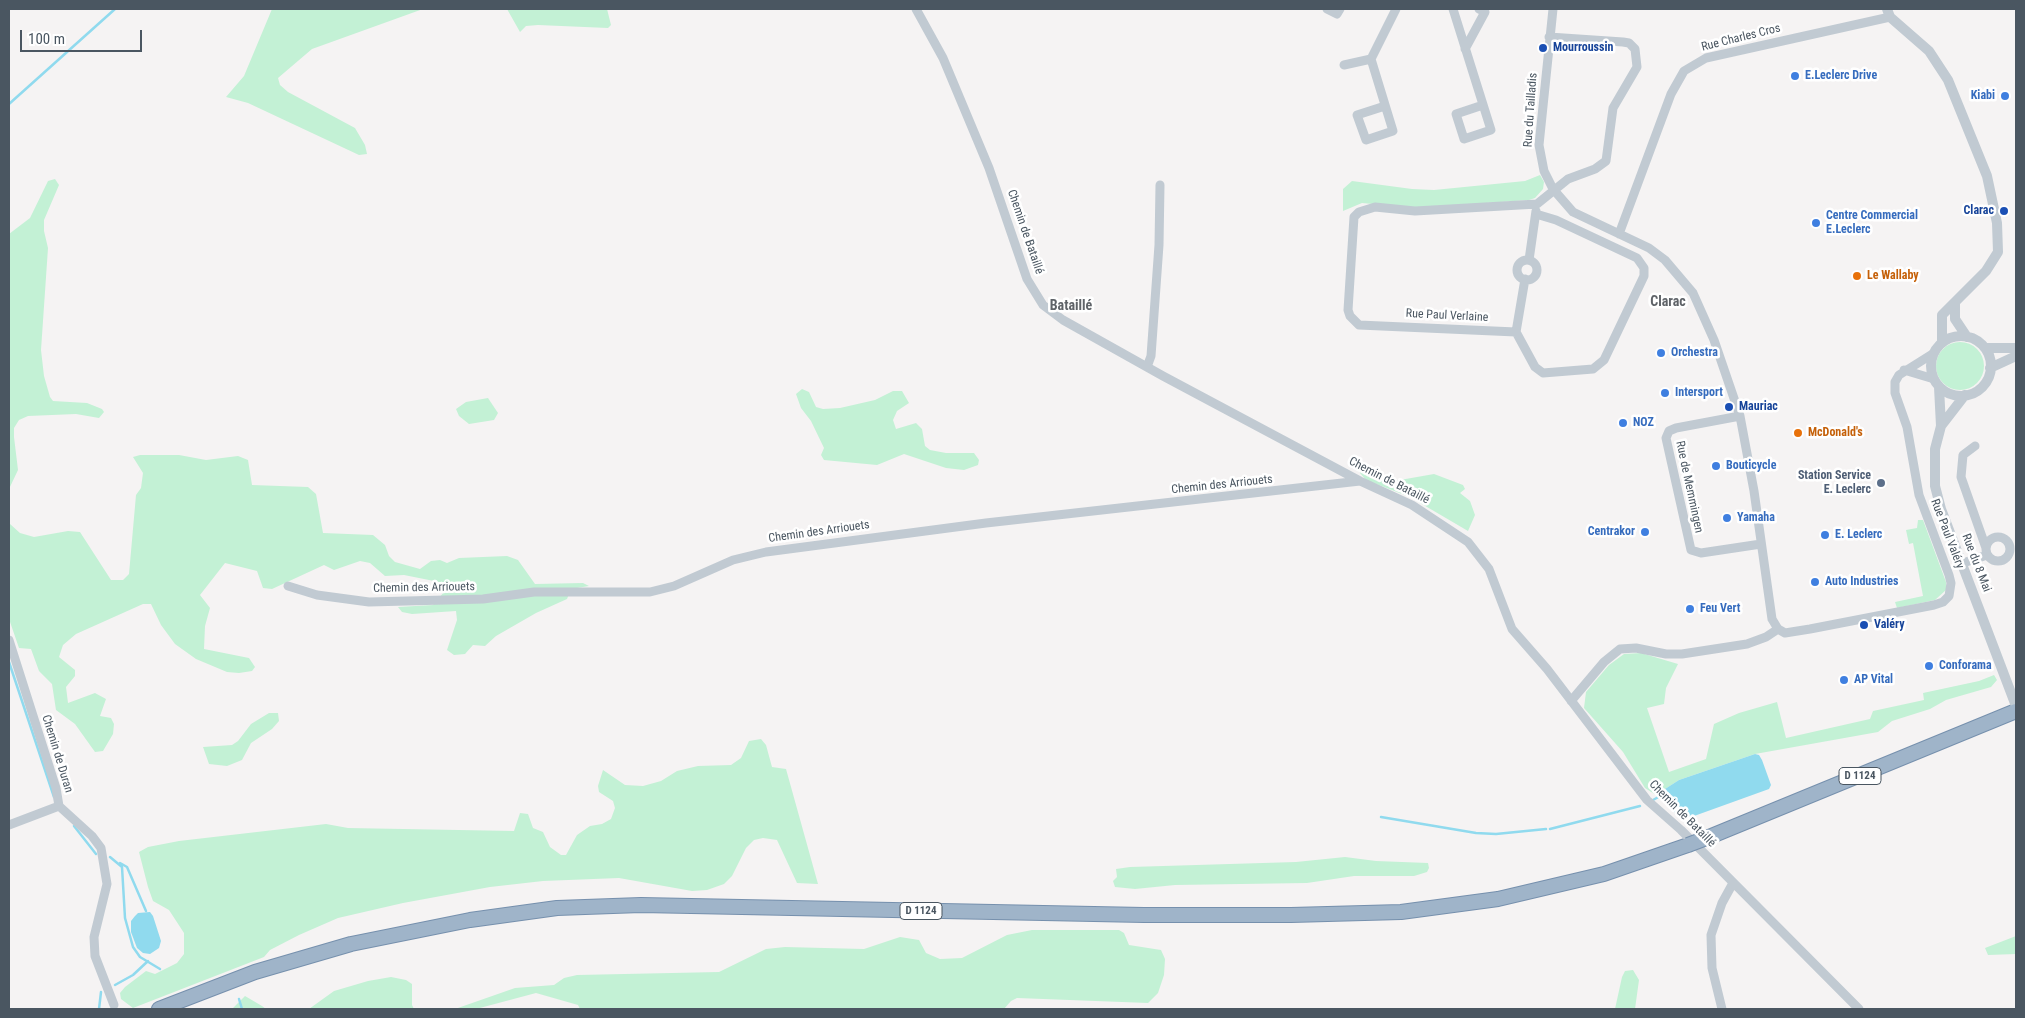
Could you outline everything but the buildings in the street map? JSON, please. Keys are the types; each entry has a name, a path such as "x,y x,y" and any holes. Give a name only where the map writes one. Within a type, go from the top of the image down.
{"highway":[{"name":"D 1124","path":"159,1009 255,972 351,944 470,920 557,908 641,905 1154,915 1291,915 1401,912 1498,899 1594,877 1688,845 2014,711"}],"street":[{"name":"Chemin de Bataillé","path":"916,9 943,58 969,119 989,168 1027,279 1034,293 1051,312 1147,367 1360,481 1412,505 1468,542 1489,569 1512,628 1647,800 1859,1009"},
{"path":"1327,9 1337,14 1340,9"},
{"path":"1384,106 1371,59 1394,9"},
{"path":"1453,9 1492,130 1464,139 1456,114 1483,105"},
{"path":"1465,49 1486,12 1479,9"},
{"name":"Rue du Tailladis","path":"1553,9 1539,145 1544,171 1553,189 1573,212 1649,248 1665,260 1693,293 1714,340 1740,416 1772,619 1778,629"},
{"path":"1888,13 1928,51 1938,64 1961,112 1992,192 1997,223 1998,252 1986,271 1942,315 1942,343"},
{"name":"Rue Charles Cros","path":"1619,234 1671,94 1684,71 1706,58 1888,13"},
{"path":"1529,260 1537,204 1553,189 1568,179 1595,169 1606,161 1613,108 1633,77 1637,68 1638,58 1635,49 1629,43 1549,37"},
{"path":"1344,65 1371,59"},
{"path":"1147,367 1151,356 1159,245 1160,184"},
{"name":"Rue Paul Verlaine","path":"1516,332 1359,325 1354,321 1348,310 1354,217 1366,208 1375,207 1415,211 1537,204"},
{"path":"1525,279 1516,332 1535,367 1543,373 1593,369 1604,360 1644,276 1644,268 1637,258 1556,220 1536,214"},
{"path":"1529,260 1534,263 1536,271 1531,278 1525,279 1520,277 1517,269 1521,262 1529,260"},
{"path":"1955,302 1955,320 1968,337 1984,348 2016,348"},
{"path":"1904,370 1934,352 1942,343 1950,338 1968,337"},
{"path":"1904,370 1936,383 1956,395 1966,395 1980,389 1989,376 1990,368 1984,348"},
{"path":"1934,352 1931,370 1936,383"},
{"path":"1990,368 2016,356"},
{"name":"Rue Paul Valéry","path":"1778,629 1785,633 1810,629 1934,605 1944,602 1949,596 1951,583 1919,496 1907,427 1894,393 1895,382 1904,370"},
{"name":"Rue du 8 Mai","path":"1936,383 1941,426 1935,449 1935,486 1941,509 1963,563 2014,711"},
{"name":"Rue du 8 Mai","path":"1941,426 1966,395"},
{"name":"Rue de Memmingen","path":"1740,416 1676,428 1669,431 1666,438 1691,550 1700,552 1761,544"},
{"path":"1963,563 1986,551 1961,477 1963,456 1975,446"},
{"name":"Chemin des Arriouets","path":"288,586 317,595 369,602 483,599 534,592 650,592 674,586 733,560 766,552 995,522 1360,481"},
{"path":"1571,701 1604,662 1620,650 1636,648 1666,654 1682,654 1747,644 1766,637 1778,629"},
{"name":"Chemin de Duran","path":"9,640 56,788 59,806 92,836 100,848 107,884 94,937 95,956 114,1005"},
{"path":"9,824 59,806"},
{"path":"1722,1009 1712,968 1711,935 1722,903 1733,883"}],"green space":[{"path":"272,9 423,9 312,49 278,78 280,85 288,92 355,128 365,145 367,154 359,155 248,103 226,97 244,76"},
{"path":"507,9 607,9 611,25 608,28 538,25 526,26 520,32"},
{"path":"1540,175 1544,182 1543,189 1535,198 1529,200 1416,208 1362,203 1343,211 1343,189 1352,181 1434,190 1525,181"},
{"path":"55,179 59,185 44,220 44,231 48,248 41,350 44,376 53,401 87,403 102,409 104,412 99,418 76,414 28,416 19,420 14,428 18,470 9,489 9,234 30,218 48,181"},
{"path":"1960,342 1969,344 1977,349 1982,357 1984,366 1982,375 1977,383 1969,388 1960,390 1951,388 1943,383 1938,375 1936,366 1938,357 1943,349 1951,344"},
{"path":"802,389 809,392 816,407 823,409 840,408 875,400 893,391 902,391 909,403 897,411 893,420 896,429 916,423 922,429 925,446 930,450 946,453 974,453 979,460 978,465 964,470 946,468 904,454 877,465 824,460 821,455 824,448 811,421 801,408 796,394"},
{"path":"488,398 498,413 494,420 469,424 459,416 456,409 466,402"},
{"path":"140,455 179,455 206,460 238,456 248,460 252,485 308,487 316,494 323,533 373,535 385,545 389,556 395,562 420,569 431,561 440,560 447,563 459,558 507,556 518,560 535,584 583,583 589,586 571,589 567,599 536,613 496,636 485,646 473,645 465,654 454,655 447,650 457,620 456,611 412,614 402,612 398,607 433,605 444,592 439,582 404,575 385,576 370,563 360,561 334,570 324,565 272,589 263,588 257,571 225,563 200,595 210,608 205,626 204,649 249,658 255,667 252,671 227,672 196,659 175,644 161,625 151,604 143,604 76,634 63,645 59,657 75,670 75,676 66,687 68,703 95,693 106,699 100,716 111,718 114,724 113,734 103,751 95,752 75,724 56,710 52,684 39,671 31,649 19,648 9,619 9,516 10,524 20,533 34,537 68,531 80,532 111,580 123,580 129,574 136,495 141,488 143,473 133,457"},
{"path":"1360,468 1383,480 1400,480 1434,474 1463,485 1465,489 1460,493 1470,501 1475,515 1468,531 1410,497 1366,480 1360,473"},
{"path":"1918,520 1923,520 1946,582 1946,590 1935,600 1897,608 1895,602 1923,596 1913,543 1909,544 1906,530 1917,528"},
{"path":"1641,653 1678,664 1666,688 1664,704 1647,708 1669,772 1706,759 1714,724 1739,713 1777,702 1786,738 1870,719 1873,711 1924,700 1923,693 1979,681 1994,675 1997,680 1991,687 1946,700 1930,709 1892,721 1878,732 1755,754 1679,780 1656,795 1645,788 1623,752 1584,708 1586,692 1609,665 1624,654"},
{"path":"269,713 278,713 279,721 272,729 251,743 242,760 227,766 209,764 203,747 232,745 238,741 251,724"},
{"path":"761,739 766,745 772,767 786,769 818,884 797,883 777,840 763,838 754,840 746,848 732,876 724,884 707,890 692,891 619,878 543,881 490,887 403,903 338,918 270,950 264,957 133,1008 121,999 120,993 125,987 146,971 155,974 177,963 184,954 184,933 169,910 153,901 148,887 139,852 148,847 179,841 326,824 348,828 514,831 520,813 528,814 533,828 543,832 550,847 561,855 566,855 577,835 590,826 602,824 611,819 615,808 613,801 599,792 598,786 603,770 625,785 643,786 661,781 677,771 698,766 731,765 741,758 749,741"},
{"path":"1345,857 1376,861 1428,863 1429,868 1427,872 1414,876 1354,876 1307,883 1175,885 1135,889 1115,887 1113,881 1117,877 1116,869 1130,867 1296,862"},
{"path":"1032,930 1119,930 1124,933 1129,945 1161,950 1165,959 1164,975 1158,993 1148,1003 1017,998 1011,1001 1004,1009 580,1009 578,1005 536,993 476,1009 455,1009 515,988 554,985 564,978 577,975 719,972 766,949 785,947 864,949 900,937 919,940 926,953 940,959 962,958 1007,935"},
{"path":"2016,936 2016,954 1988,955 1985,948"},
{"path":"1633,970 1639,980 1635,1009 1615,1009 1622,977 1625,971"},
{"path":"391,977 406,980 412,984 412,1005 414,1009 309,1009 334,991 368,981"},
{"path":"245,996 262,1006 266,1009 232,1009"}],"water":[{"path":"1755,754 1759,755 1762,760 1771,785 1769,789 1683,820 1663,801 1662,795 1665,789 1679,780"},
{"path":"150,912 161,941 159,948 150,954 143,953 137,948 131,932 131,921 138,913"}],"waterway":[{"path":"9,104 115,9"},
{"path":"9,662 54,797"},
{"path":"1653,800 1662,795"},
{"path":"1550,829 1640,806"},
{"path":"1381,817 1476,833 1496,834 1546,829"},
{"path":"74,826 96,854"},
{"path":"110,857 122,867 125,918 133,947 140,957 160,969"},
{"path":"120,863 127,867 146,911"},
{"path":"115,985 133,975 148,961"},
{"path":"99,1009 101,992"},
{"path":"239,999 242,1009"}],"place":[{"name":"Mourroussin","path":"1543,48"},
{"name":"E.Leclerc Drive","path":"1795,76"},
{"name":"Kiabi","path":"2005,96"},
{"name":"Clarac","path":"2004,211"},
{"name":"Centre Commercial E.Leclerc","path":"1816,223"},
{"name":"Le Wallaby","path":"1857,276"},
{"name":"Orchestra","path":"1661,353"},
{"name":"Intersport","path":"1665,393"},
{"name":"Mauriac","path":"1729,407"},
{"name":"NOZ","path":"1623,423"},
{"name":"McDonald's","path":"1798,433"},
{"name":"Bouticycle","path":"1716,466"},
{"name":"Station Service E. Leclerc","path":"1881,483"},
{"name":"Yamaha","path":"1727,518"},
{"name":"Centrakor","path":"1645,532"},
{"name":"E. Leclerc","path":"1825,535"},
{"name":"Auto Industries","path":"1815,582"},
{"name":"Feu Vert","path":"1690,609"},
{"name":"Valéry","path":"1864,625"},
{"name":"Conforama","path":"1929,666"},
{"name":"AP Vital","path":"1844,680"}],"district":[{"name":"Clarac","path":"1668,302"},
{"name":"Bataillé","path":"1071,306"}]}
